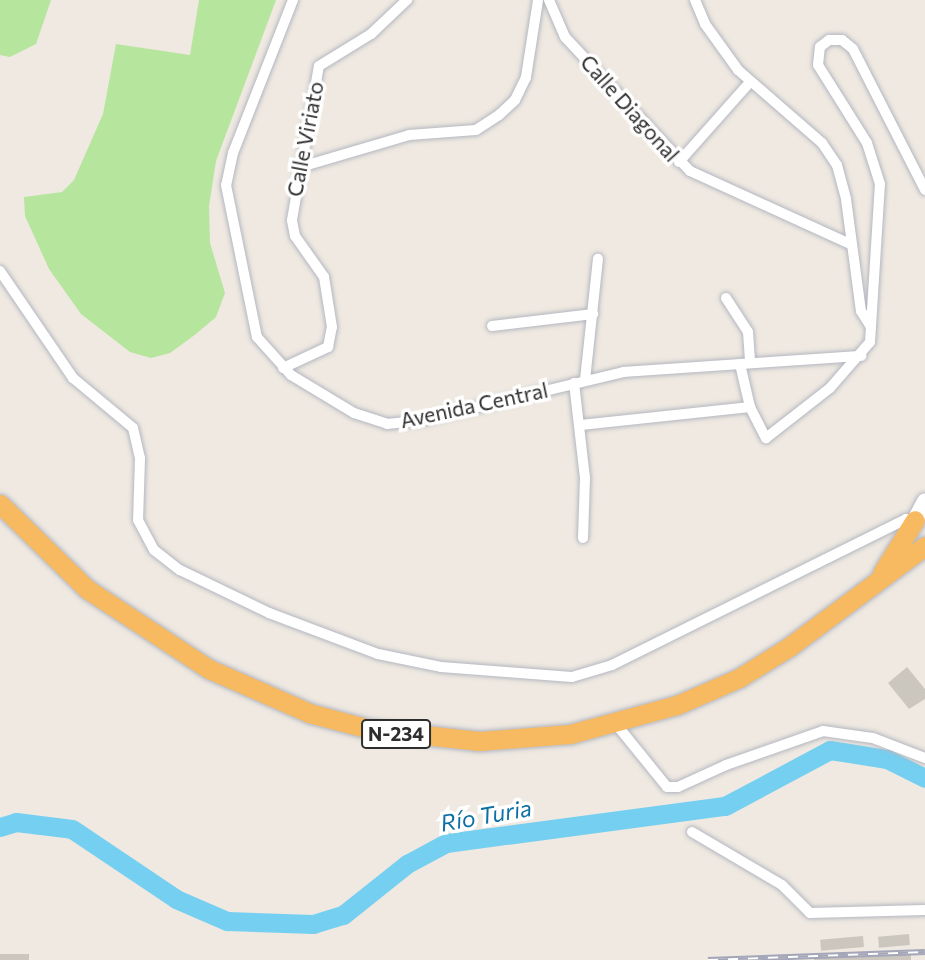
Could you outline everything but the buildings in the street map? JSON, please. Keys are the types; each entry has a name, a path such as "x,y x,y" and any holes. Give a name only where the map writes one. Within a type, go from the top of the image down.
{"highway":[{"name":"N-234","path":"0,505 87,589 133,623 209,669 309,713 396,734 479,741 524,740 616,724 677,705 739,678 925,546"},
{"path":"876,583 915,520"},
{"path":"899,566 925,557"}],"main road":[{"path":"915,520 925,501"}],"street":[{"name":"Avenida Central","path":"293,0 233,153 226,185 257,337 283,368 354,413 387,424 424,420 624,372 861,356"},
{"name":"Calle Viriato","path":"283,368 328,347 332,327 324,276 296,236 292,220 304,166 319,66 371,34 407,0"},
{"path":"304,166 409,135 476,130 499,116 515,100 526,77 538,0"},
{"name":"Calle Diagonal","path":"549,0 565,37 690,171 850,244"},
{"path":"695,0 713,36 750,82 831,154 843,182 861,311 872,327"},
{"path":"726,298 748,332 745,364 751,407 766,438 830,388 861,356 870,342 878,172 867,143 818,65 818,51 829,40 842,40 853,49 925,190"},
{"path":"679,162 750,82"},
{"path":"583,538 579,382 593,314 598,259"},
{"path":"0,271 74,378 133,428 140,458 138,520 154,550 180,570 269,613 378,654 441,667 572,677 612,664 905,519 915,520"},
{"path":"492,326 593,314"},
{"path":"581,425 751,407"},
{"path":"616,724 667,787 678,788 726,765 823,731 873,738 925,758"},
{"path":"692,832 782,885 810,913 925,911"}],"green space":[{"path":"0,0 51,0 36,44 10,57 0,55"},
{"path":"199,0 276,0 216,161 209,206 210,243 225,293 216,317 170,353 151,358 130,352 81,314 49,269 25,216 24,197 62,192 74,180 103,114 116,44 190,55"}],"waterway":[{"name":"Río Turia","path":"0,827 16,822 72,829 176,899 227,921 313,924 343,915 407,864 446,843 725,806 830,750 887,759 925,778"}],"railway":[{"path":"708,960 925,952"}]}
